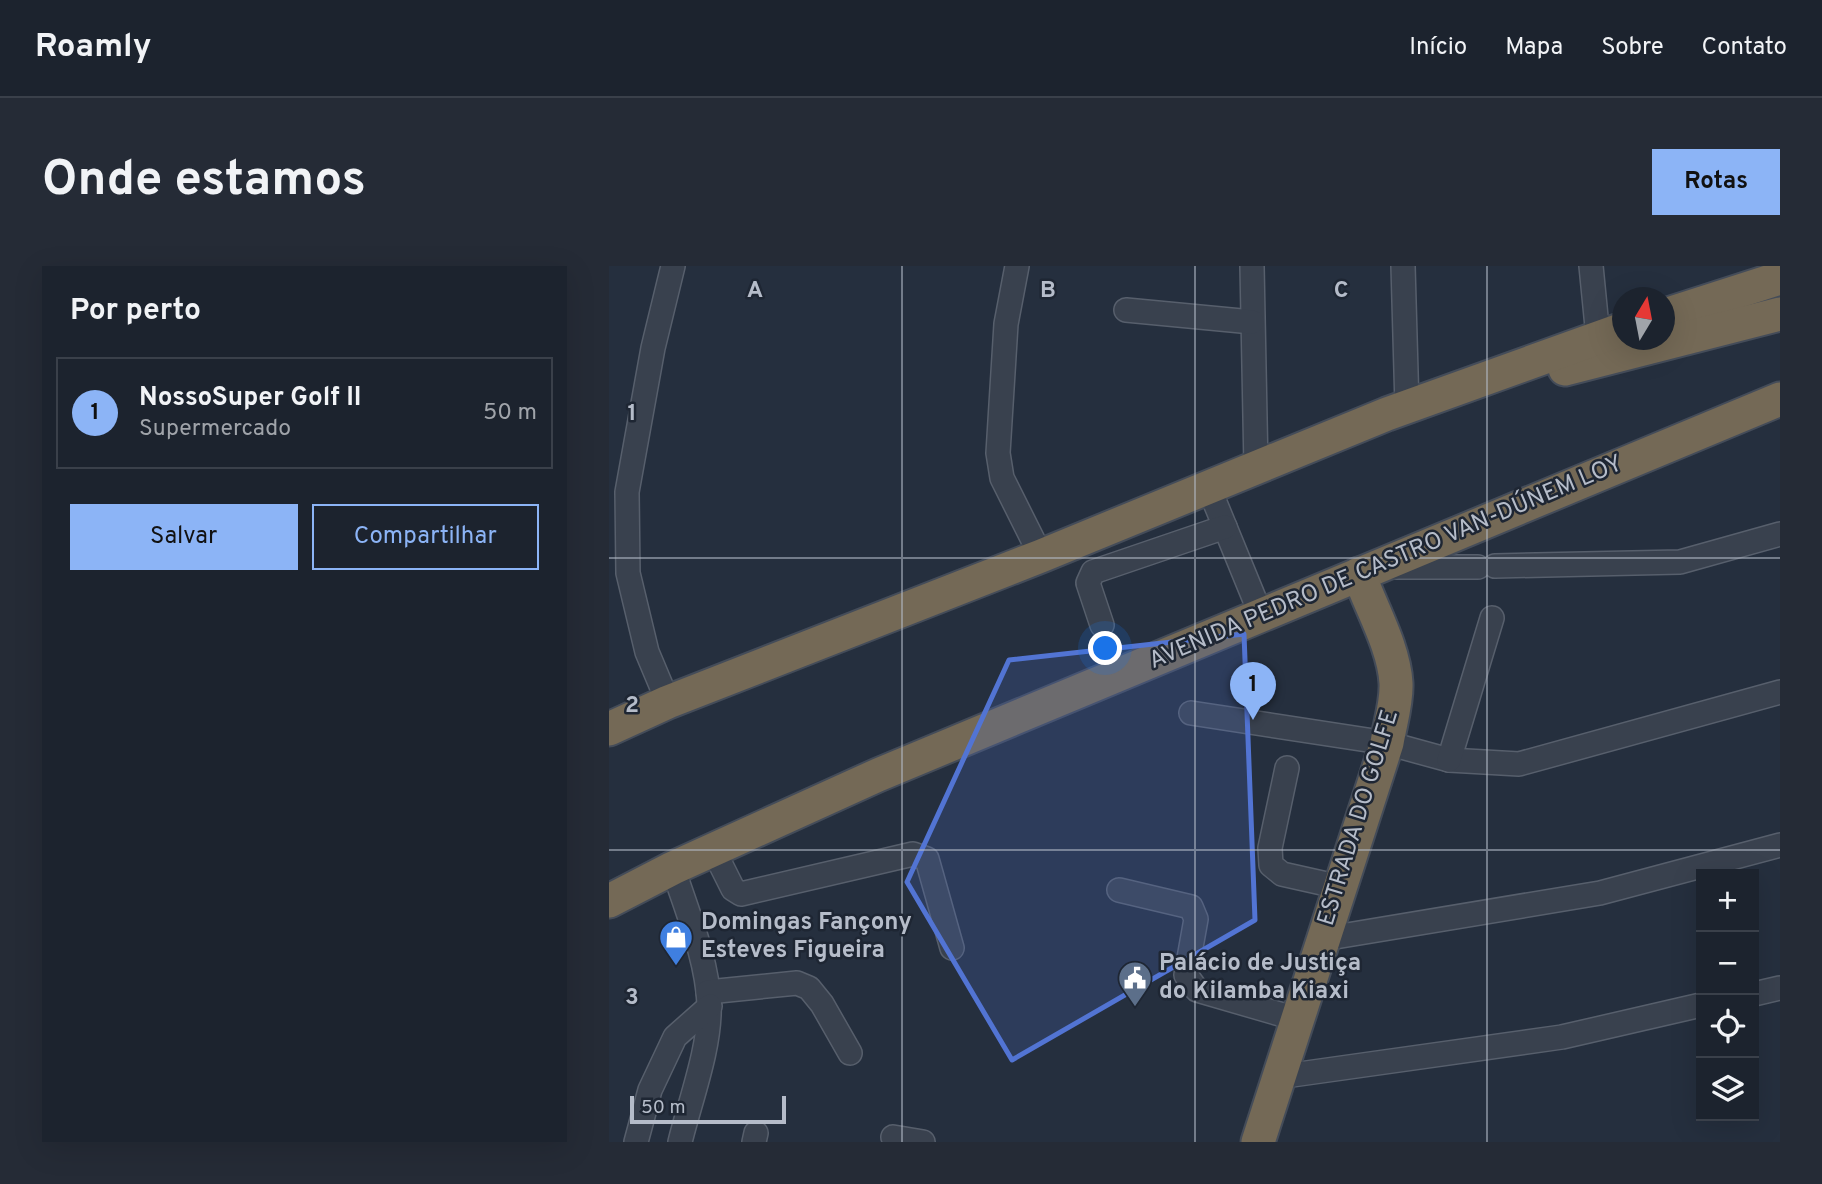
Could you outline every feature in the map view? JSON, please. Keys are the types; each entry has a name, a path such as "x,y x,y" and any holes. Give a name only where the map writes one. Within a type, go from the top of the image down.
{"highway":[{"path":"1675,311 1780,278"},
{"path":"1397,411 1780,314"},
{"path":"609,729 668,702 1041,556 1397,411 1610,333"},
{"name":"AVENIDA PEDRO DE CASTRO VAN-DÚNEM LOY","path":"609,901 713,849 869,779 1779,403"},
{"name":"ESTRADA DO GOLFE","path":"1258,1142 1387,743 1396,683 1367,571"}],"street":[{"path":"668,702 647,652 628,573 627,492 653,348 673,266"},
{"path":"1017,266 1006,324 998,453 1002,478 1041,556"},
{"path":"1252,266 1256,468"},
{"path":"1397,411 1403,266"},
{"path":"1591,266 1610,333"},
{"path":"1126,310 1252,322"},
{"path":"1209,488 1261,615"},
{"path":"1102,625 1088,583 1093,572 1225,527"},
{"path":"1367,571 1680,562 1780,534"},
{"path":"1449,760 1492,618"},
{"path":"1191,713 1387,743 1449,760 1519,764 1780,692"},
{"path":"1287,768 1270,848 1271,865 1282,874 1340,887"},
{"path":"1323,939 1600,893 1780,845"},
{"path":"713,849 733,889 741,894 913,854 922,856 927,859 952,948"},
{"path":"673,868 706,974 709,999 706,1040 680,1142"},
{"path":"1119,890 1191,907 1196,919 1186,975 1197,990 1297,1019"},
{"path":"636,1142 650,1090 675,1037 709,999 797,983 809,988 850,1053"},
{"path":"1759,993 1780,988"},
{"path":"1278,1077 1562,1037 1696,1007"},
{"path":"893,1137 923,1142"}],"highlighted area":[{"path":"1244,634 1255,920 1012,1060 907,882 1009,660"}],"place":[{"name":"NossoSuper Golf II","path":"1253,720"},
{"name":"Domingas Fançony Esteves Figueira","path":"676,967"},
{"name":"Palácio de Justiça do Kilamba Kiaxi","path":"1135,1008"}]}
